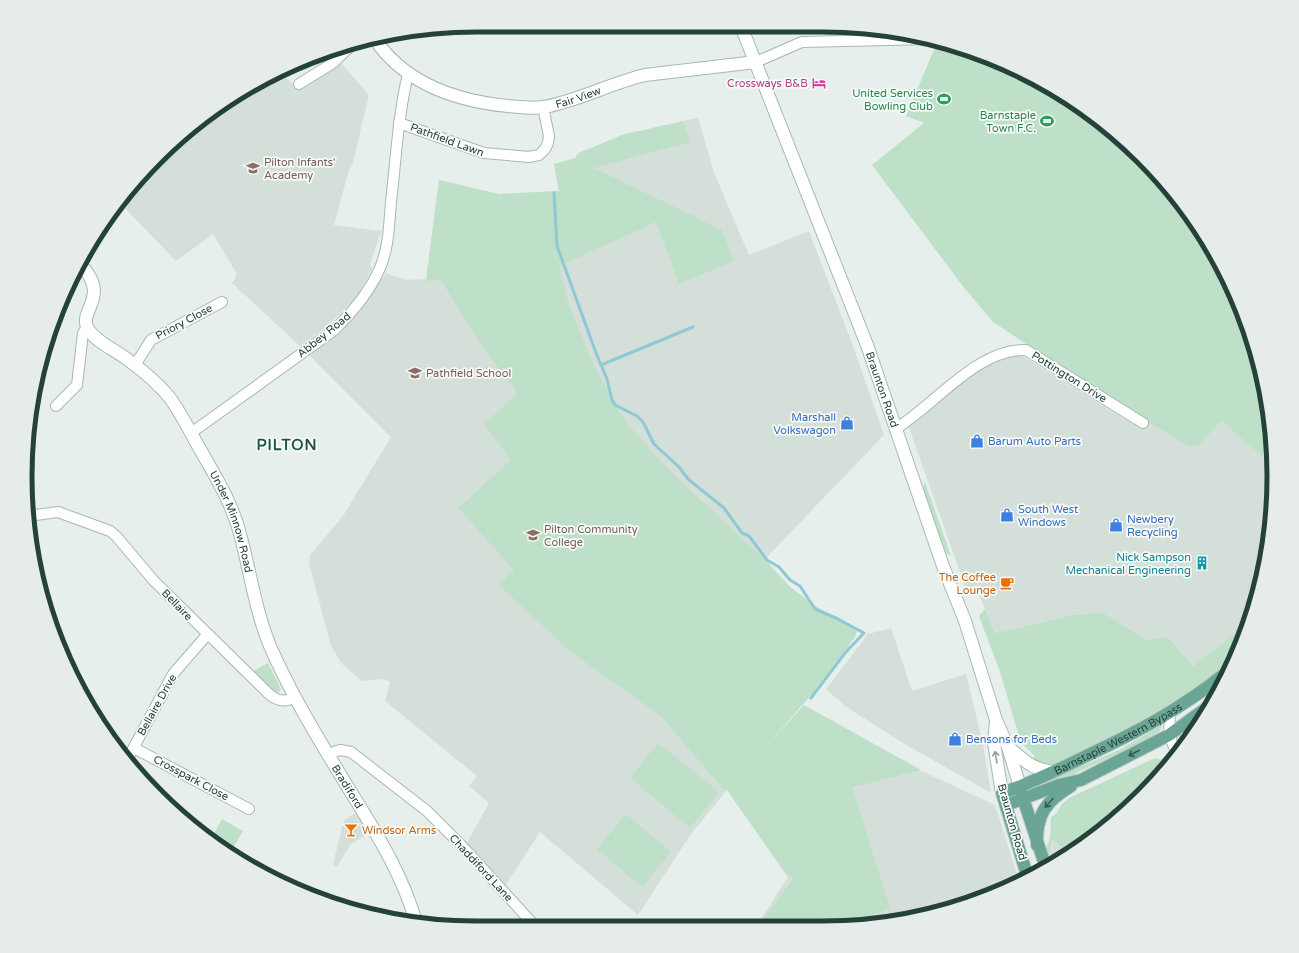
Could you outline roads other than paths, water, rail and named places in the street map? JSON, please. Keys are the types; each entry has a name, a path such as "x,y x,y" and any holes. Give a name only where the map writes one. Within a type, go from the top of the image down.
{"main road":[{"name":"Barnstaple Western Bypass","path":"1006,805 1021,793 1054,772 1142,730 1170,713 1218,678"},
{"name":"Barnstaple Western Bypass","path":"1002,793 1021,793 1081,780 1169,735 1197,715"},
{"path":"1037,845 1036,833 1044,808 1051,799 1081,780"},
{"name":"Braunton Road","path":"1002,793 1026,871"},
{"name":"Braunton Road","path":"1021,793 1044,862"}],"street":[{"name":"Braunton Road","path":"744,32 867,345 943,566 965,621 996,720 1008,746 1021,793"},
{"path":"756,62 802,42 902,40"},
{"name":"Fair View","path":"378,43 386,54 406,73 452,94 476,102 530,108 543,107 645,75 756,62"},
{"path":"299,84 333,64 344,52"},
{"name":"Abbey Road","path":"191,433 334,331 353,313 364,297 380,268 387,242 406,73"},
{"name":"Pathfield Lawn","path":"400,123 484,154 529,157 539,154 545,149 548,143 543,107"},
{"path":"56,406 77,385 83,332 87,328 86,322 95,290 94,282 84,269"},
{"name":"Priory Close","path":"135,365 151,340 222,302"},
{"name":"Under Minnow Road","path":"87,328 94,336 135,365 170,398 191,433 230,508 240,533 249,577 267,638 294,697"},
{"name":"Pottington Drive","path":"895,429 980,363 1017,350 1026,350 1143,423"},
{"name":"Bellaire","path":"34,515 58,512 110,531 116,536 154,581 207,635 271,696 284,701 294,697"},
{"name":"Bellaire Drive","path":"130,755 173,674 207,635"},
{"name":"Bradiford","path":"294,697 393,864 414,916"},
{"path":"1170,713 1169,735 1174,748"},
{"name":"Braunton Road","path":"996,720 994,743 1002,793"},
{"path":"1185,724 1186,731"},
{"path":"1008,746 1025,763 1037,769 1054,772"},
{"name":"Crosspark Close","path":"134,748 249,809"},
{"name":"Chaddiford Lane","path":"328,754 340,750 351,752 427,811 462,846 531,921"}],"waterway":[{"path":"554,193 557,246 607,379 612,400 615,405 637,416 643,422 654,444 679,467 688,479 724,508 742,533 749,536 767,560 779,567 790,580 800,586 815,609 864,633 845,653 811,698"},
{"path":"601,365 693,327"}],"place":[{"name":"Crossways B&B","path":"819,83"},
{"name":"United Services Bowling Club","path":"944,99"},
{"name":"Barnstaple Town F.C.","path":"1047,121"},
{"name":"Pilton Infants' Academy","path":"253,168"},
{"name":"Pathfield School","path":"415,373"},
{"name":"Marshall Volkswagon","path":"847,423"},
{"name":"Barum Auto Parts","path":"977,441"},
{"name":"South West Windows","path":"1007,515"},
{"name":"Newbery Recycling","path":"1116,525"},
{"name":"Pilton Community College","path":"533,535"},
{"name":"Nick Sampson Mechanical Engineering","path":"1202,563"},
{"name":"The Coffee Lounge","path":"1007,583"},
{"name":"Bensons for Beds","path":"955,739"},
{"name":"Windsor Arms","path":"351,830"}],"district":[{"name":"PILTON","path":"287,445"}]}
